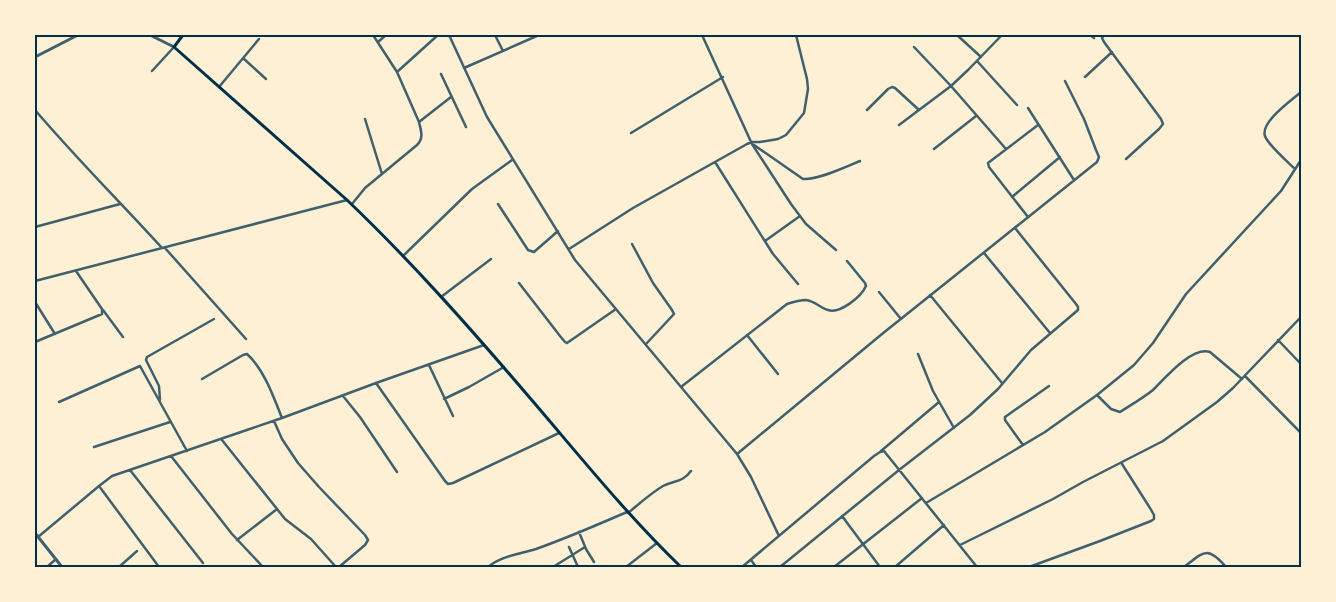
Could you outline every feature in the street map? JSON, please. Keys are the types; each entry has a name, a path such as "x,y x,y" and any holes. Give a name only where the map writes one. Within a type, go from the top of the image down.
{"main road":[{"path":"183,35 174,47 348,200 403,256 504,367 628,513 681,567"}],"street":[{"path":"35,58 78,35"},
{"path":"150,35 174,47 152,71"},
{"path":"352,204 365,188 420,141 421,133 419,122 397,72 373,35"},
{"path":"378,42 386,35"},
{"path":"397,72 438,35"},
{"path":"449,35 488,117 575,260 737,454 751,477 779,536"},
{"path":"495,35 503,51"},
{"path":"464,68 539,35"},
{"path":"702,35 752,143 800,216 836,250"},
{"path":"568,249 633,208 715,162 752,143 786,135 804,113 808,89 796,35"},
{"path":"957,35 981,57"},
{"path":"899,125 951,86 1002,35"},
{"path":"1090,35 1094,38"},
{"path":"1104,35 1102,38 1104,42 1163,124 1126,159"},
{"path":"219,87 259,39"},
{"path":"914,47 1006,149"},
{"path":"1085,77 1112,52"},
{"path":"243,58 266,79"},
{"path":"977,61 1017,105"},
{"path":"441,74 466,127"},
{"path":"631,133 722,77"},
{"path":"737,454 930,295 1098,162 1099,157 1084,120 1065,81"},
{"path":"867,110 892,87 919,110"},
{"path":"1295,169 1265,137 1265,132 1266,125 1273,116 1301,93"},
{"path":"419,122 451,97"},
{"path":"1028,108 1074,180"},
{"path":"35,110 77,158 164,248 246,339"},
{"path":"934,148 977,115"},
{"path":"365,119 382,174"},
{"path":"1028,217 989,167 988,163 1038,125"},
{"path":"752,143 803,179 822,175 860,161"},
{"path":"1012,197 1060,157"},
{"path":"403,256 472,189 513,160"},
{"path":"926,503 1051,428 1098,395 1134,365 1186,294 1280,191 1301,160"},
{"path":"715,162 773,254 798,284"},
{"path":"35,281 348,200"},
{"path":"35,227 121,204"},
{"path":"498,204 528,250 532,252 558,231"},
{"path":"765,241 800,216"},
{"path":"780,567 970,415 1031,350 1078,310 1078,307 1015,228"},
{"path":"632,244 649,276 674,314 646,345"},
{"path":"984,253 1050,333"},
{"path":"442,297 492,259"},
{"path":"681,387 787,304 806,300 812,301 827,310 834,311 847,306 861,294 866,286 847,261"},
{"path":"76,271 123,337"},
{"path":"519,283 560,336 568,343 616,309"},
{"path":"879,292 901,319"},
{"path":"930,295 1002,383"},
{"path":"35,302 55,334"},
{"path":"35,342 100,315 103,312 102,309"},
{"path":"960,545 1053,499 1163,441 1178,431 1217,402 1242,379 1301,317"},
{"path":"160,401 160,386 146,360 147,357 214,319"},
{"path":"747,335 778,374"},
{"path":"1278,340 1301,364"},
{"path":"62,567 36,535 112,476 222,440 484,345"},
{"path":"1098,395 1111,409 1120,412 1151,391 1182,361 1207,350 1242,379"},
{"path":"202,379 247,354 255,362 282,418"},
{"path":"918,354 939,402 954,428"},
{"path":"429,364 453,416"},
{"path":"59,402 139,366 187,451"},
{"path":"444,398 470,387 504,367"},
{"path":"1245,376 1301,433"},
{"path":"376,383 448,484 560,433"},
{"path":"1023,445 1006,420 1006,417 1049,386"},
{"path":"342,396 360,418 397,472"},
{"path":"742,567 939,402"},
{"path":"222,440 277,509 290,523 311,539 338,567 365,545 368,540 298,463 282,439 274,421"},
{"path":"94,447 171,422"},
{"path":"880,452 884,452 977,567"},
{"path":"171,456 237,540 263,567"},
{"path":"1029,567 1100,541 1151,521 1154,518 1150,508 1121,463"},
{"path":"130,470 203,563"},
{"path":"488,567 499,560 522,554 628,513 659,488 679,481 688,476 691,471"},
{"path":"98,486 159,567"},
{"path":"834,567 922,498"},
{"path":"237,540 277,509"},
{"path":"842,516 880,567"},
{"path":"895,567 944,525"},
{"path":"579,532 594,562"},
{"path":"626,567 657,544"},
{"path":"569,547 578,567"},
{"path":"553,567 585,547"},
{"path":"118,567 137,551"},
{"path":"1184,567 1202,553 1208,552 1217,557 1226,567"},
{"path":"47,567 56,559"},
{"path":"751,560 756,567"},
{"path":"343,564 346,567"}]}
